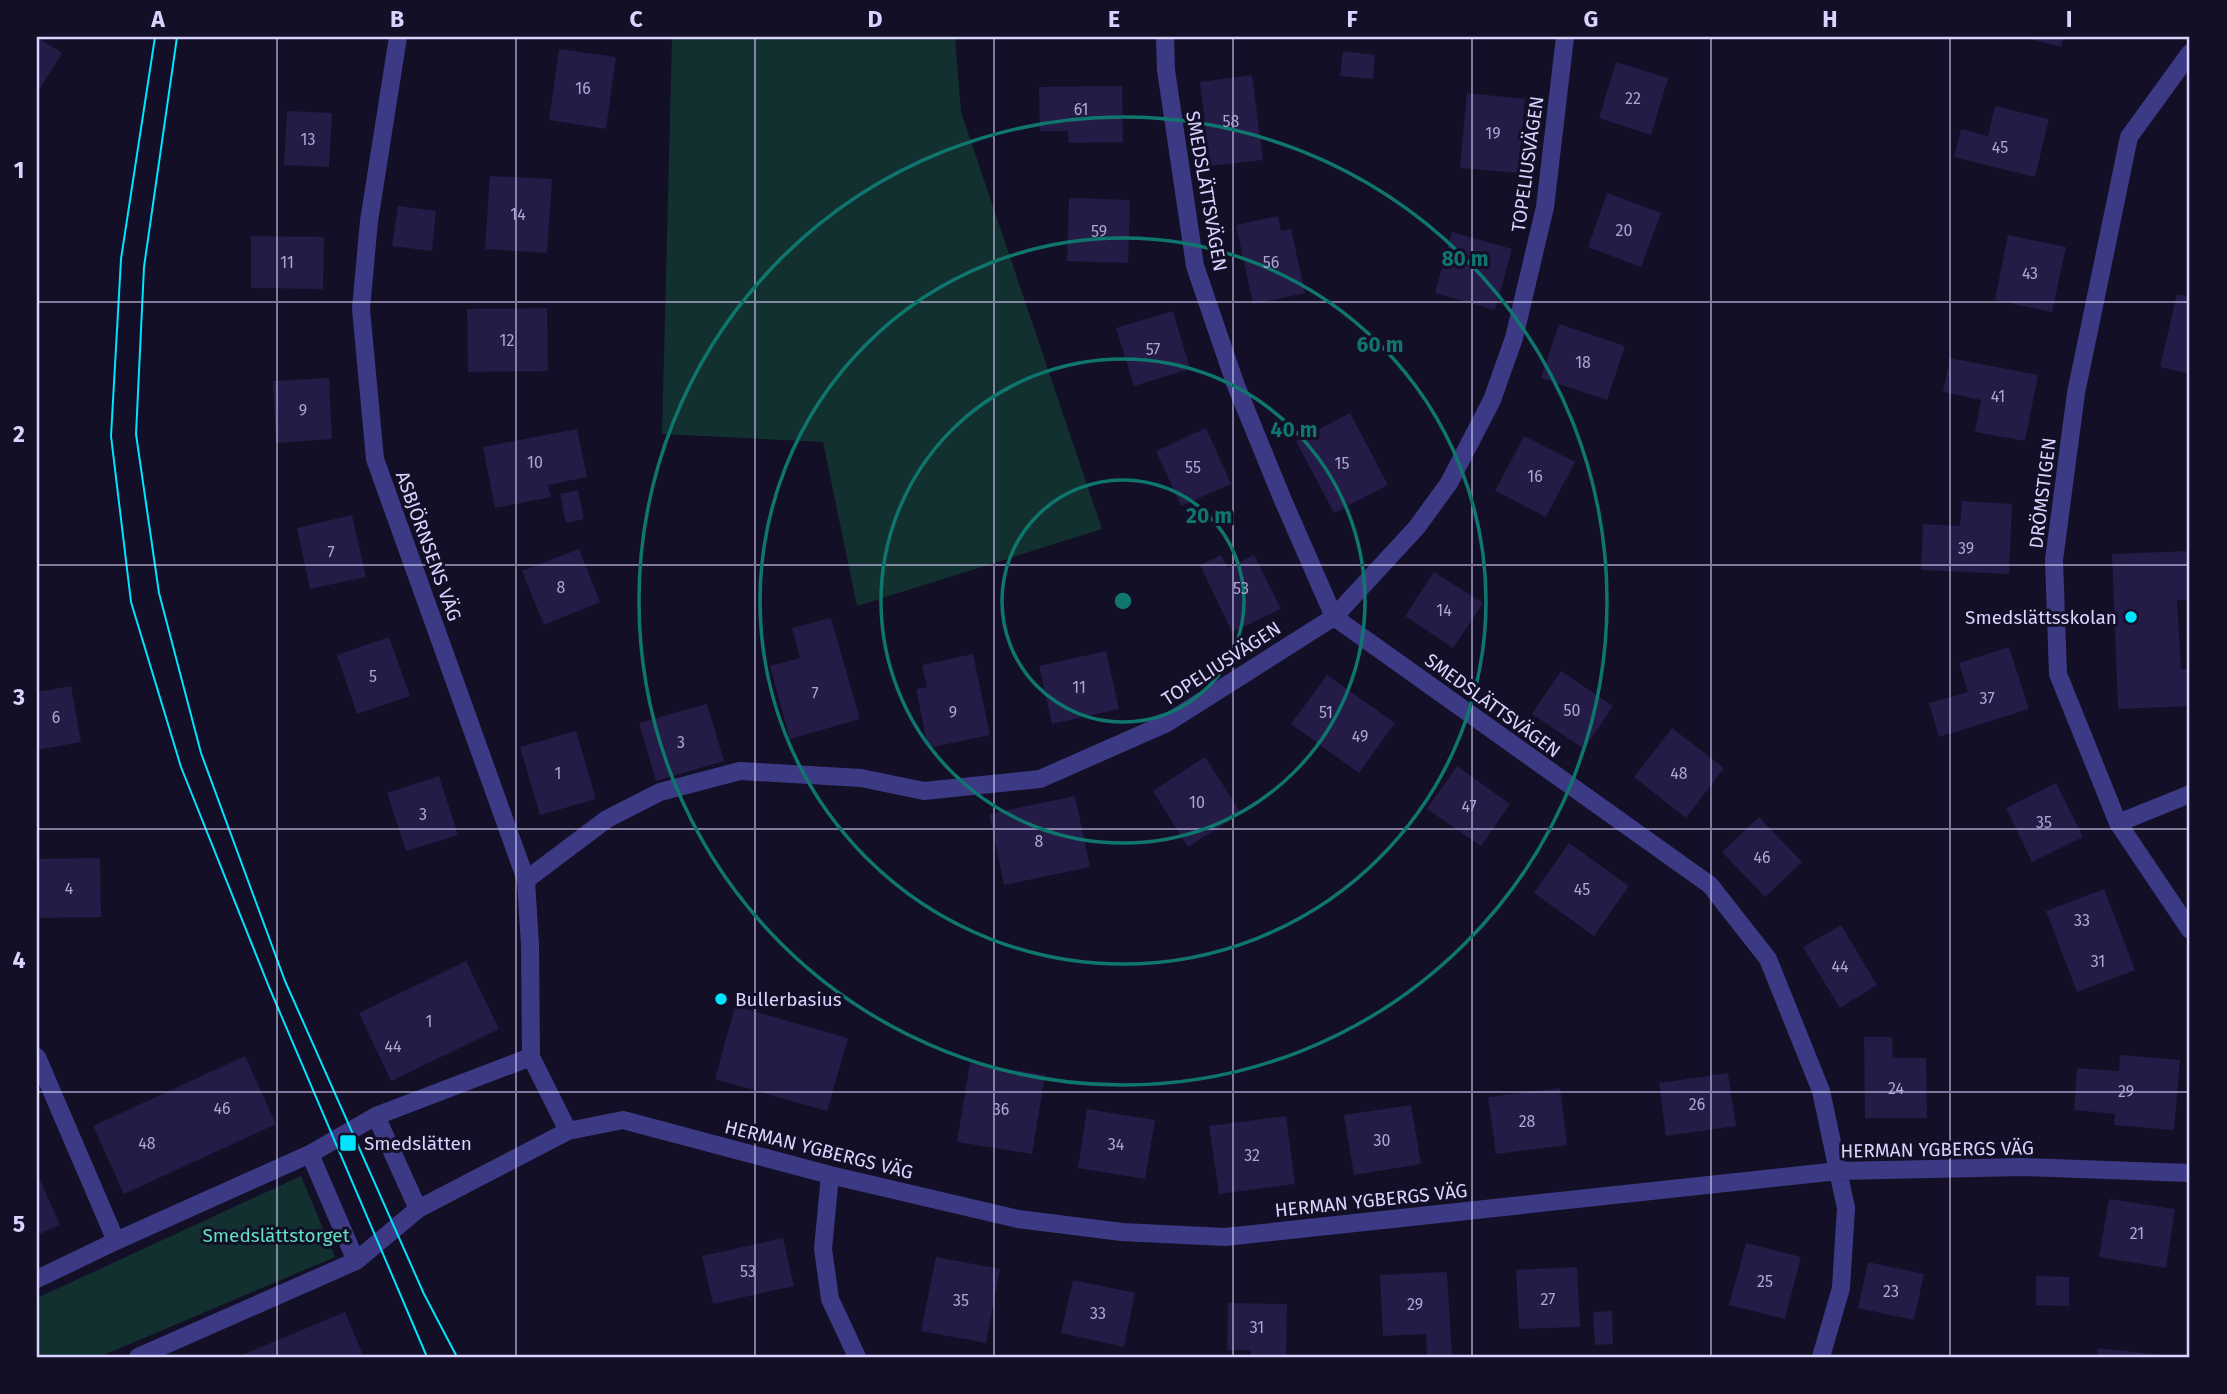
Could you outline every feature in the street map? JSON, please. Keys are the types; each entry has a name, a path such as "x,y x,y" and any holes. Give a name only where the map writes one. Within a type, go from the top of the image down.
{"street":[{"name":"ASBJÖRNSENS VÄG","path":"398,37 369,221 361,309 375,459 526,880 530,944 531,1057"},
{"name":"SMEDSLÄTTSVÄGEN","path":"1165,37 1166,70 1195,266 1235,383 1334,617 1710,885 1768,960 1821,1091 1846,1208 1841,1288 1821,1357"},
{"name":"TOPELIUSVÄGEN","path":"526,880 607,819 660,792 740,771 861,778 924,791 1040,779 1167,723 1334,617 1425,516 1449,483 1492,400 1514,338 1545,207 1565,37"},
{"name":"DRÖMSTIGEN","path":"2190,53 2129,138 2076,393 2054,560 2058,674 2119,823 2190,930"},
{"path":"2119,823 2190,794"},
{"path":"37,1057 116,1241"},
{"path":"37,1279 310,1154 376,1116 531,1057 568,1130 418,1209 356,1261 138,1357"},
{"path":"376,1116 418,1209"},
{"name":"HERMAN YGBERGS VÄG","path":"568,1130 623,1120 830,1175 1018,1219 1122,1232 1225,1237 1838,1171 2023,1167 2190,1173"},
{"path":"310,1154 356,1261"},
{"path":"830,1175 823,1249 830,1299 857,1357"}],"green space":[{"path":"672,37 955,37 961,112 1102,529 857,606 823,442 662,434"},
{"name":"Smedslättstorget","path":"301,1176 335,1257 99,1357 37,1357 37,1298"}],"building":[{"path":"37,37 62,53 37,93"},
{"path":"2023,37 2064,37 2061,47"},
{"path":"559,49 616,57 606,129 549,120"},
{"path":"1343,51 1375,55 1373,79 1340,76"},
{"path":"1616,62 1668,78 1651,135 1599,118"},
{"path":"1252,75 1263,160 1210,166 1200,82"},
{"path":"1122,86 1123,142 1069,143 1068,131 1040,131 1039,87"},
{"path":"1467,93 1525,99 1518,173 1460,168"},
{"path":"1995,106 2049,119 2035,177 1954,157 1961,129 1988,136"},
{"path":"287,111 332,113 329,167 284,165"},
{"path":"490,176 552,179 547,253 485,249"},
{"path":"1607,193 1661,213 1641,267 1588,247"},
{"path":"1069,198 1130,200 1128,263 1067,261"},
{"path":"398,206 436,211 432,251 392,246"},
{"path":"1278,216 1281,231 1291,229 1305,293 1253,304 1236,225"},
{"path":"1452,232 1512,249 1495,310 1435,293"},
{"path":"2008,235 2066,247 2052,312 1995,300"},
{"path":"251,236 324,237 323,289 251,288"},
{"path":"2177,294 2190,297 2190,374 2160,367"},
{"path":"547,308 548,371 468,372 467,309"},
{"path":"1173,311 1190,369 1134,386 1116,328"},
{"path":"1559,324 1625,346 1607,400 1541,378"},
{"path":"1950,358 2038,375 2025,441 1975,432 1981,400 1943,392"},
{"path":"329,378 332,439 276,443 273,381"},
{"path":"1350,413 1388,485 1334,513 1296,441"},
{"path":"1206,428 1231,484 1181,506 1156,451"},
{"path":"577,429 587,477 548,485 551,497 495,508 483,447"},
{"path":"1524,436 1575,462 1546,517 1495,491"},
{"path":"578,490 584,519 566,523 560,494"},
{"path":"1962,501 2012,504 2009,574 1921,570 1923,524 1960,526"},
{"path":"352,515 366,577 310,589 297,528"},
{"path":"579,549 600,602 544,625 522,571"},
{"path":"2190,551 2190,600 2177,600 2181,669 2190,669 2190,706 2118,709 2112,554"},
{"path":"1221,555 1228,568 1254,555 1281,609 1232,632 1200,565"},
{"path":"1434,572 1483,603 1453,648 1405,616"},
{"path":"831,618 860,719 790,739 770,666 800,658 792,628"},
{"path":"389,637 410,696 357,714 337,655"},
{"path":"2009,647 2029,709 1939,737 1929,703 1968,692 1959,663"},
{"path":"1106,651 1119,709 1052,724 1039,666"},
{"path":"973,654 990,735 928,748 916,689 927,687 922,665"},
{"path":"1561,671 1613,706 1584,749 1532,714"},
{"path":"1327,675 1395,723 1359,773 1291,724"},
{"path":"71,686 81,742 37,750 37,692"},
{"path":"707,704 724,761 656,781 639,723"},
{"path":"1672,728 1724,768 1686,818 1634,777"},
{"path":"576,731 596,799 540,815 520,747"},
{"path":"1205,757 1241,813 1188,847 1153,791"},
{"path":"1457,766 1510,804 1481,846 1427,809"},
{"path":"439,776 458,835 406,851 387,793"},
{"path":"2056,783 2083,837 2032,862 2006,808"},
{"path":"1075,796 1090,867 1004,885 989,814"},
{"path":"1759,817 1802,862 1765,897 1722,852"},
{"path":"1569,843 1629,886 1594,936 1534,893"},
{"path":"100,858 101,917 37,918 37,859"},
{"path":"2104,889 2135,970 2077,992 2046,911"},
{"path":"1841,925 1877,985 1840,1008 1803,947"},
{"path":"466,961 499,1029 391,1081 359,1013"},
{"path":"735,1006 848,1038 827,1111 715,1079"},
{"path":"1864,1037 1892,1037 1893,1058 1926,1058 1927,1118 1865,1118"},
{"path":"2120,1055 2180,1060 2174,1130 2114,1125 2115,1114 2074,1110 2077,1068 2119,1071"},
{"path":"245,1056 276,1124 124,1194 93,1126"},
{"path":"970,1063 1045,1075 1032,1154 957,1142"},
{"path":"1728,1073 1736,1126 1666,1136 1659,1083"},
{"path":"1560,1088 1567,1145 1496,1154 1488,1097"},
{"path":"1411,1105 1421,1164 1354,1175 1344,1115"},
{"path":"1087,1109 1155,1120 1145,1179 1078,1168"},
{"path":"1286,1116 1295,1184 1219,1194 1209,1126"},
{"path":"37,1173 60,1225 37,1235"},
{"path":"2109,1199 2175,1209 2166,1268 2099,1257"},
{"path":"783,1238 794,1286 713,1304 702,1256"},
{"path":"1746,1243 1801,1257 1785,1319 1729,1305"},
{"path":"936,1257 1000,1269 986,1343 921,1331"},
{"path":"1868,1262 1924,1274 1914,1320 1858,1308"},
{"path":"1577,1267 1580,1327 1519,1329 1516,1270"},
{"path":"1447,1272 1452,1357 1427,1357 1426,1334 1383,1336 1380,1275"},
{"path":"2036,1276 2069,1277 2069,1306 2036,1305"},
{"path":"1073,1280 1135,1293 1124,1347 1061,1333"},
{"path":"1228,1303 1287,1304 1286,1357 1251,1357 1251,1350 1227,1350"},
{"path":"1612,1311 1613,1344 1595,1345 1593,1312"},
{"path":"345,1312 364,1357 238,1357 261,1347"},
{"path":"2098,1348 2162,1355 2162,1357 2097,1357"}],"tram line":[{"path":"155,37 121,259 111,436 131,602 181,767 269,987 427,1357"},
{"path":"177,37 144,267 136,434 159,593 201,753 285,981 424,1294 457,1357"}],"place":[{"name":"Smedslättsskolan","path":"2131,617"},
{"name":"Bullerbasius","path":"721,999"},
{"name":"Smedslätten","path":"348,1143"}]}
